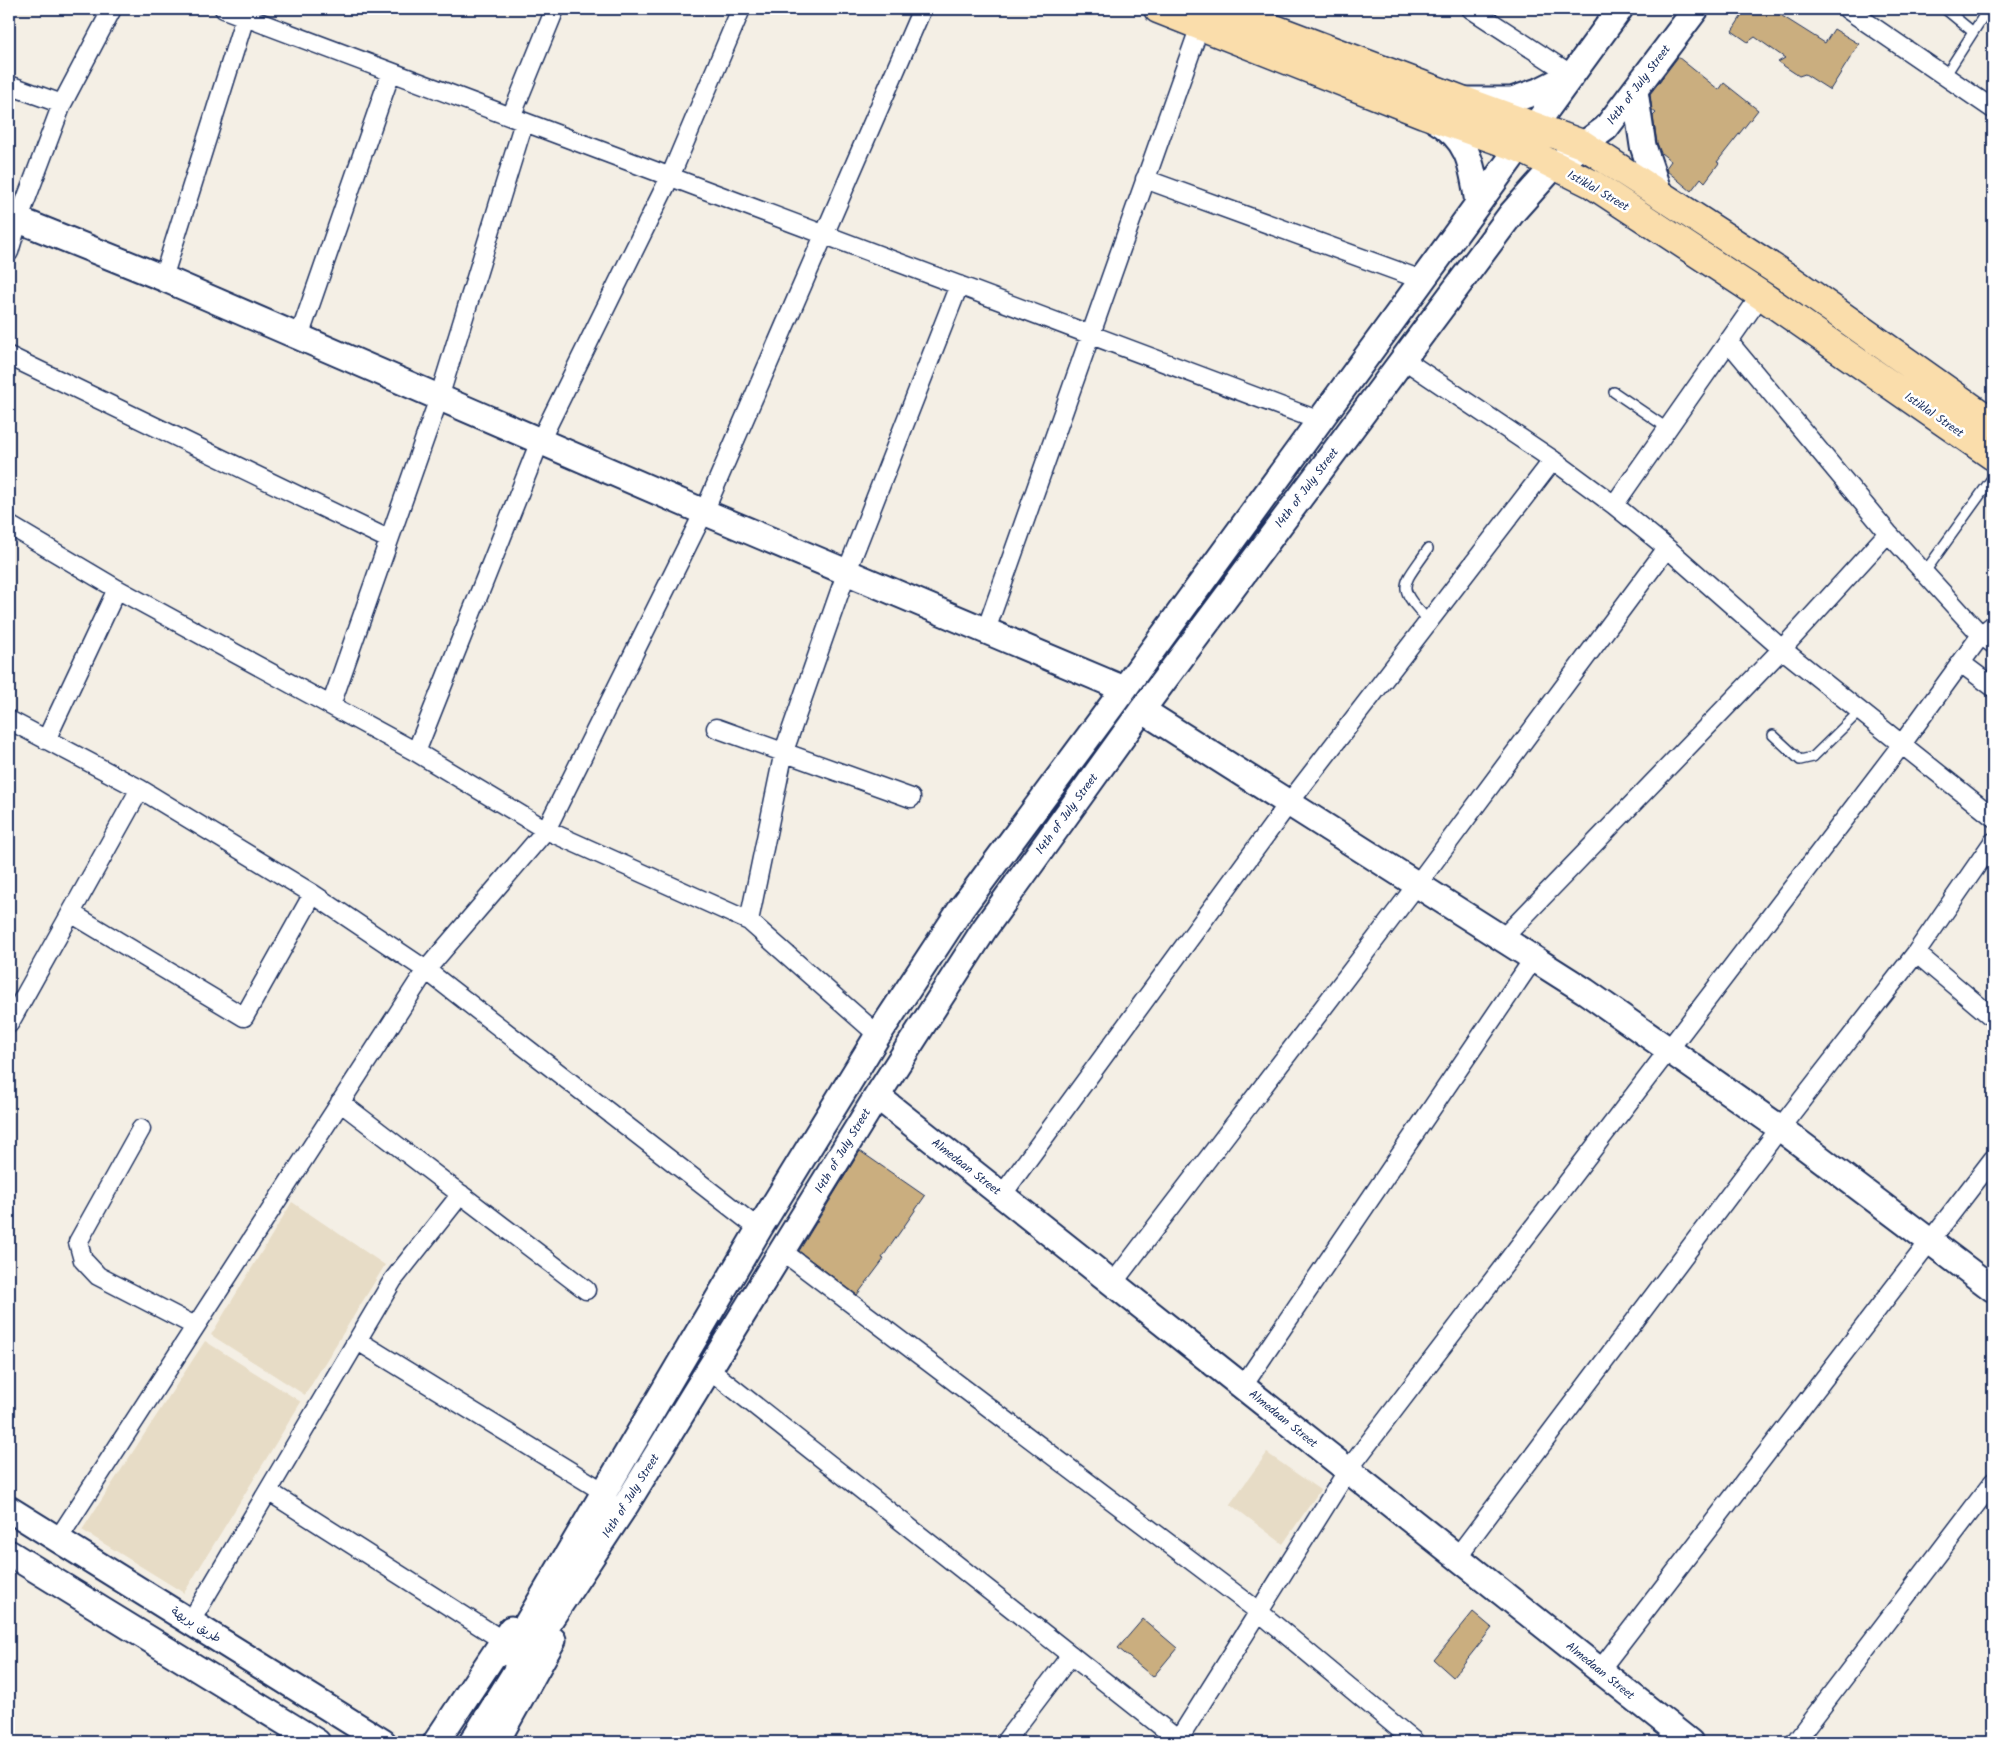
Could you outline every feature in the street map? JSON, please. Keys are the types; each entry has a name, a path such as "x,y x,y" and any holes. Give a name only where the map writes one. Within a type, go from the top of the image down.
{"main road":[{"name":"Istiklal Street","path":"1158,9 1424,114 1520,148 1592,184 1762,295 1993,456"},
{"path":"1222,9 1582,144 1787,276 1993,423"},
{"name":"14th of July Street","path":"506,1673 557,1573 758,1229 878,1035 961,909 1124,690 1620,9"},
{"name":"14th of July Street","path":"506,1673 581,1574 710,1370 877,1096 986,928 1142,710 1512,213 1554,166 1606,128 1696,9"},
{"path":"1462,100 1512,100 1541,90 1572,75"},
{"path":"1635,91 1643,146 1659,193"},
{"path":"1424,114 1444,125 1464,147 1470,157 1478,203"},
{"path":"14,217 163,278 438,398 1124,690"},
{"path":"1142,710 1290,803 1416,886 1534,958 1668,1048 1780,1128 1931,1240 1993,1289"},
{"name":"Almedaan Street","path":"877,1096 1690,1742"},
{"name":"طريق بريهة","path":"9,1509 383,1742"},
{"path":"9,1553 317,1742"},
{"path":"436,1742 502,1640 557,1573"},
{"path":"496,1742 546,1655 581,1574"},
{"path":"456,1742 506,1673"},
{"path":"472,1742 506,1673"}],"street":[{"path":"9,252 14,217 62,104 112,9"},
{"path":"224,9 1320,421"},
{"path":"331,705 438,398 518,119 555,9"},
{"path":"416,752 540,441 670,177 741,9"},
{"path":"58,1539 426,970 546,830 704,512 922,9"},
{"path":"1471,9 1572,75"},
{"path":"1847,9 1993,109"},
{"path":"163,278 245,17"},
{"path":"986,630 1200,26"},
{"path":"300,337 391,72"},
{"path":"9,85 62,104"},
{"path":"1145,179 1422,280"},
{"path":"749,921 784,751 848,571 959,285"},
{"path":"1614,505 1762,295"},
{"path":"710,1370 1179,1741 1258,1611 1348,1470 1668,1048 1902,744 1961,663 1989,635 1924,572 1888,533 1728,341"},
{"path":"9,356 388,539"},
{"path":"1402,359 1552,460 1614,505 1667,548 1782,649 1993,817"},
{"path":"1002,1195 1290,803 1552,460"},
{"path":"9,525 117,589 416,752 546,830 749,921 878,1035"},
{"path":"1502,938 1782,649 1888,533"},
{"path":"1113,1283 1416,886 1667,548"},
{"path":"46,740 117,589"},
{"path":"1961,663 1993,687"},
{"path":"9,720 140,789 313,894 426,970 758,1229"},
{"path":"716,728 910,798"},
{"path":"9,1024 140,789"},
{"path":"1457,1557 1780,1128 1916,953 1993,842"},
{"path":"71,913 244,1017 313,894"},
{"path":"1916,953 1993,1018"},
{"path":"1243,1386 1534,958"},
{"path":"340,1102 586,1290"},
{"path":"141,1129 78,1242 82,1260 98,1276 195,1326"},
{"path":"1599,1670 1993,1159"},
{"path":"191,1621 393,1280 461,1194"},
{"path":"782,1251 1258,1611 1415,1742"},
{"path":"358,1341 604,1492"},
{"path":"1795,1742 1993,1482"},
{"path":"268,1491 502,1640"},
{"path":"1005,1742 1071,1655"}],"lane":[{"path":"1946,9 1973,32"},
{"path":"1945,76 1988,9"},
{"path":"1614,392 1667,428"},
{"path":"1924,572 1993,477"},
{"path":"1428,549 1408,579 1405,591 1408,599 1429,621"},
{"path":"1773,735 1800,760 1813,757 1860,710"}],"shaded area":[{"path":"292,1202 385,1265 305,1395 211,1335"},
{"path":"205,1341 301,1402 184,1593 82,1530"},
{"path":"1267,1453 1320,1490 1283,1544 1230,1504"}],"building":[{"path":"1746,9 1771,9 1825,43 1834,29 1859,44 1830,90 1805,74 1799,76 1778,62 1785,58 1755,37 1748,42 1732,31"},
{"path":"1678,57 1719,90 1724,83 1758,110 1717,162 1719,163 1705,182 1701,178 1691,191 1667,171 1666,168 1671,161 1661,153 1657,143 1653,116 1656,113 1652,110 1650,94"},
{"path":"860,1151 925,1196 882,1258 884,1259 857,1295 799,1251"},
{"path":"1473,1612 1492,1628 1453,1677 1434,1660"},
{"path":"1143,1619 1177,1648 1153,1677 1118,1648"}]}
